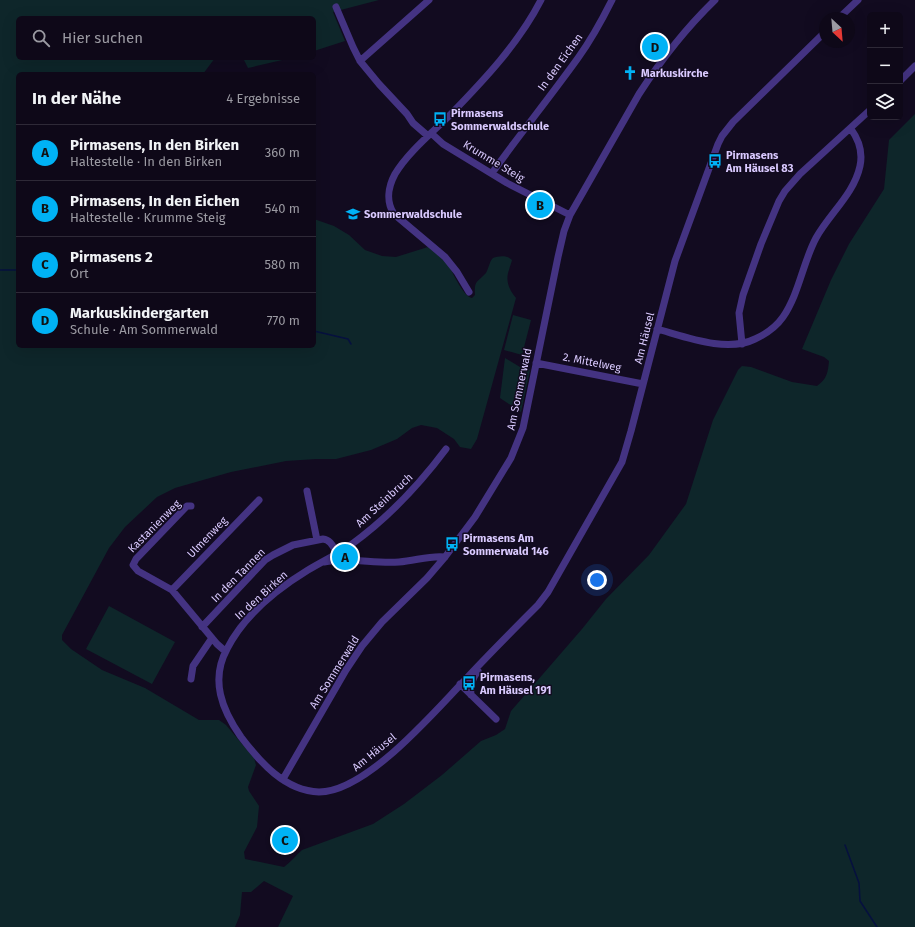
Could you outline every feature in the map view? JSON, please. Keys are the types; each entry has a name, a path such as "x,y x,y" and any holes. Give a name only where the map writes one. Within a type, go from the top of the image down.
{"street":[{"path":"360,61 429,0"},
{"path":"469,292 457,272 445,257 398,219 390,206 388,194 396,174 500,60 525,28 541,0"},
{"name":"In den Eichen","path":"492,174 578,58 599,25 612,0"},
{"name":"Am Sommerwald","path":"283,779 346,670 362,646 382,622 446,557 487,497 517,445 524,428 561,241 570,215 639,94 678,40 714,0"},
{"path":"845,12 858,0"},
{"name":"Krumme Steig","path":"336,7 360,61 407,114 413,123 443,144 492,174 570,215"},
{"name":"Am Häusel","path":"283,779 297,787 313,791 330,791 350,784 369,772 392,754 548,592 622,462 627,448 678,250 722,136 733,122 819,38"},
{"path":"903,78 915,66"},
{"path":"742,344 739,317 742,295 761,244 785,191 800,174 867,113"},
{"path":"657,329 713,343 728,345 742,344 768,332 783,317 813,244 822,228 852,186 858,174 861,154 858,142 851,129"},
{"name":"2. Mittelweg","path":"536,363 643,384"},
{"name":"Am Steinbruch","path":"321,562 349,546 381,520 405,498 427,474 446,449"},
{"path":"306,491 316,540 323,539 329,541 337,553"},
{"name":"Ulmenweg","path":"172,590 259,500"},
{"name":"Kastanienweg","path":"172,590 138,571 134,568 133,564 136,559 187,506 191,506"},
{"name":"In den Tannen","path":"202,627 269,558 286,548 316,540"},
{"path":"349,546 351,555 357,560"},
{"name":"In den Birken","path":"283,779 269,768 248,746 232,724 222,701 219,685 221,663 225,651 239,628 260,607 285,586 321,562 357,560 399,562 437,556 446,557"},
{"path":"172,590 202,627 225,651"},
{"path":"191,679 193,666 212,638"},
{"name":"Am Häusel","path":"471,695 470,687 473,678 488,656"},
{"path":"460,684 496,719"}],"green space":[{"path":"0,0 379,0 333,12 345,41 316,50 316,16 16,16 16,60 214,60 204,72 16,72 16,348 316,348 316,220 334,226 349,235 365,250 382,256 396,257 428,247 449,266 462,289 472,298 475,295 475,287 478,280 486,273 493,258 503,256 512,260 507,277 511,292 516,298 477,439 471,449 460,447 454,439 437,428 421,425 412,428 397,439 371,450 336,459 286,461 231,472 175,488 157,497 125,527 109,548 62,635 62,640 71,649 102,670 145,688 199,720 219,720 226,725 254,758 256,765 248,787 259,806 257,827 244,852 245,859 284,867 302,850 373,824 404,804 442,775 481,741 496,735 505,729 511,711 606,599 649,555 686,504 713,420 738,370 742,366 751,367 792,382 817,386 823,381 827,372 829,361 824,357 802,349 831,280 849,244 884,189 889,140 915,114 915,927 278,927 293,896 264,881 251,892 242,892 240,915 235,927 0,927"},
{"path":"244,60 282,60 248,68"},
{"path":"513,315 531,320 522,355 504,350"},
{"path":"505,358 520,367 530,370 521,412 500,398"},
{"path":"109,606 175,642 152,684 86,649"}],"waterway":[{"path":"0,270 16,270"},
{"path":"316,331 348,339 351,344"},
{"path":"845,845 859,883 860,901 877,927"}],"place":[{"name":"Markuskindergarten","path":"655,47"},
{"name":"Markuskirche","path":"630,73"},
{"name":"Pirmasens Sommerwaldschule","path":"440,119"},
{"name":"Pirmasens Am Häusel 83","path":"715,161"},
{"name":"Pirmasens, In den Eichen","path":"540,205"},
{"name":"Sommerwaldschule","path":"353,214"},
{"name":"Pirmasens Am Sommerwald 146","path":"452,544"},
{"name":"Pirmasens, In den Birken","path":"345,557"},
{"name":"Pirmasens, Am Häusel 191","path":"469,683"},
{"name":"Pirmasens 2","path":"285,840"}]}
